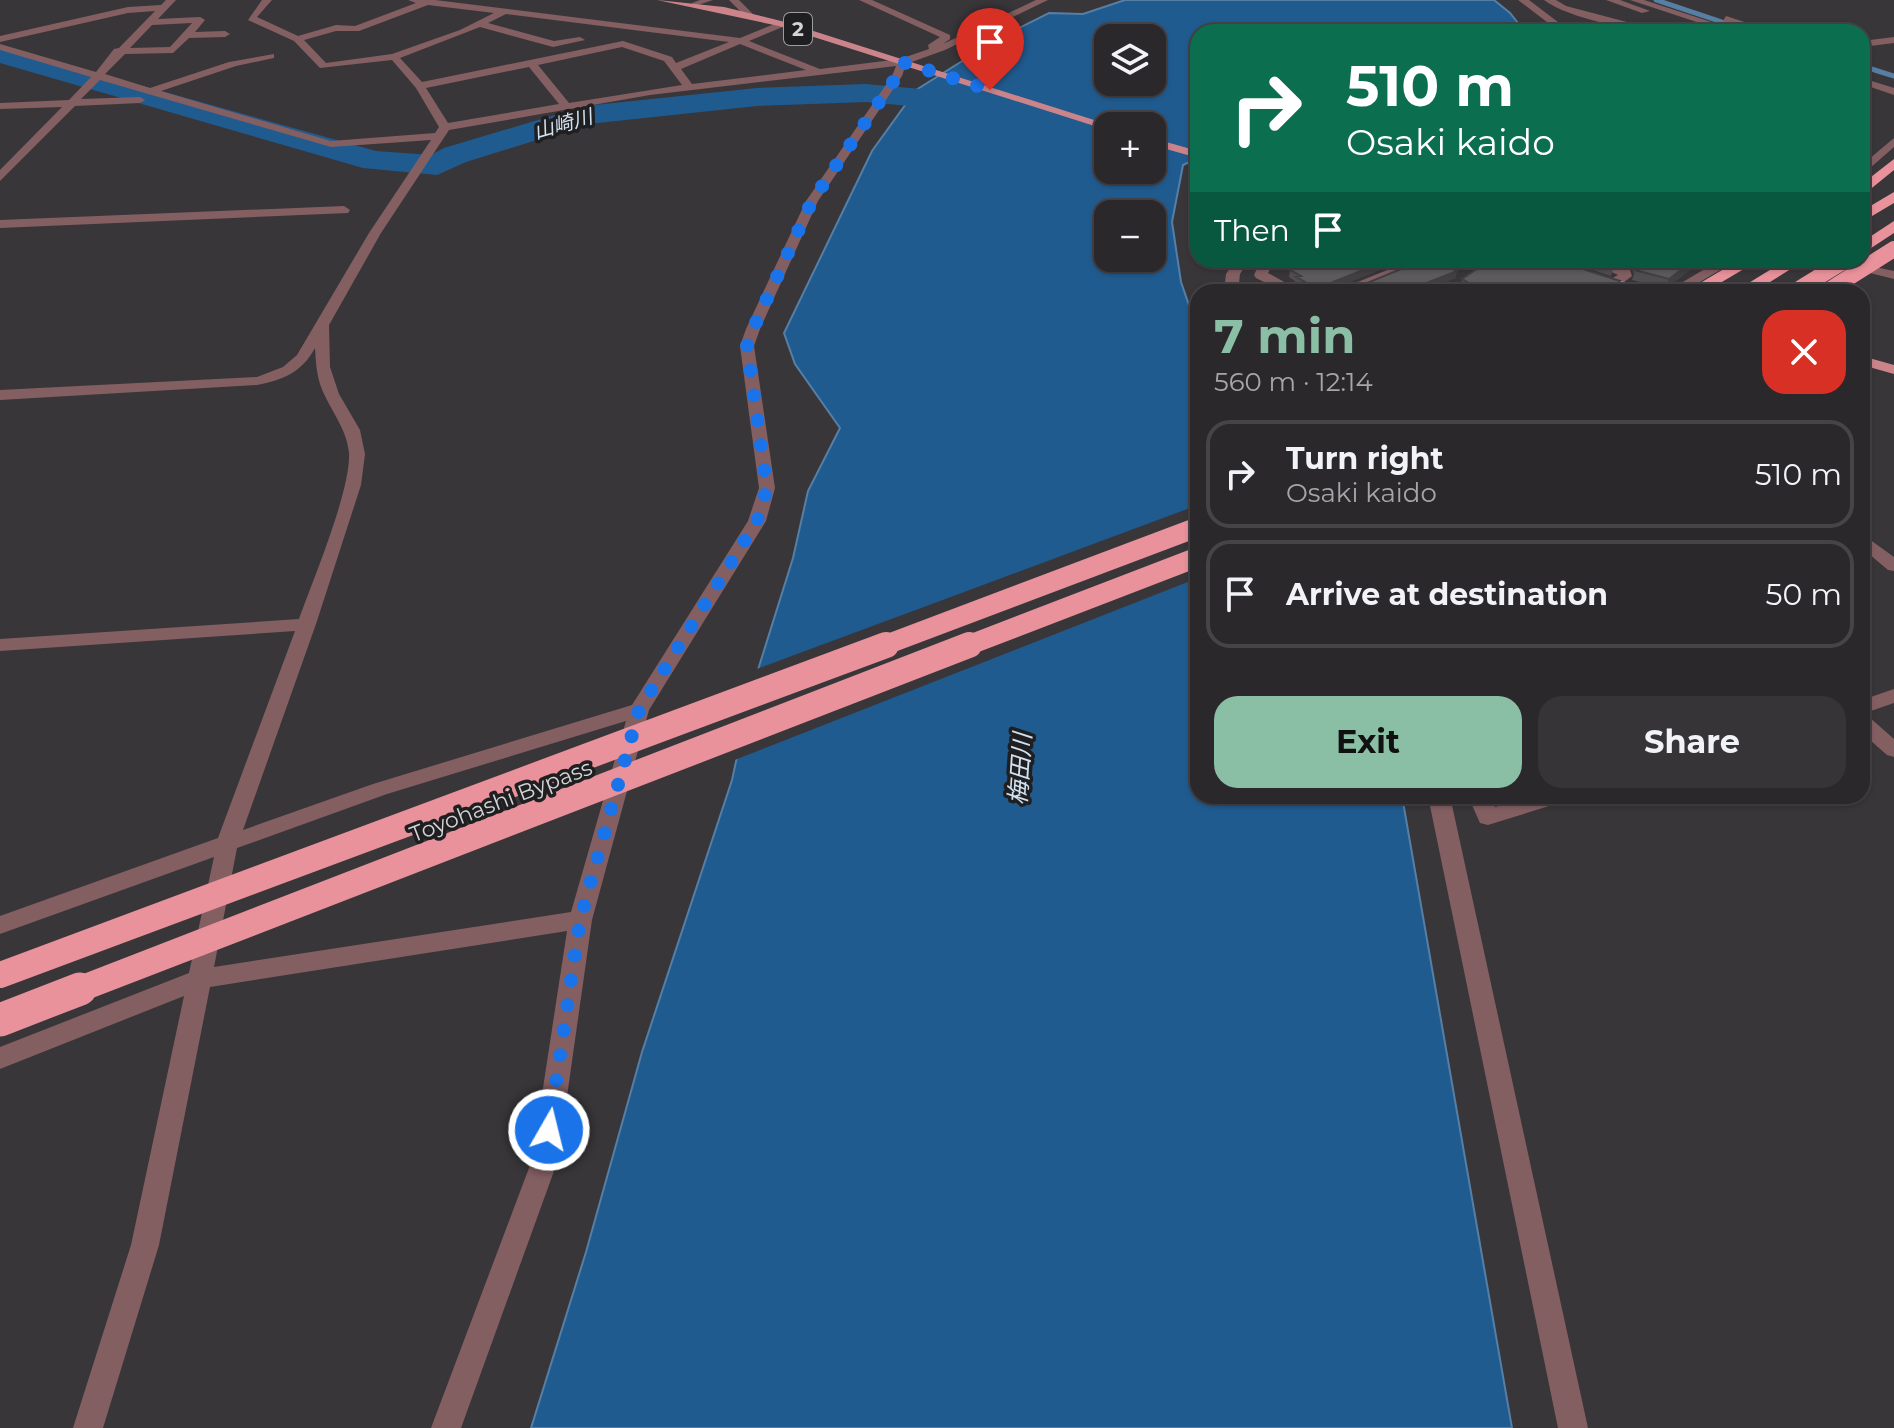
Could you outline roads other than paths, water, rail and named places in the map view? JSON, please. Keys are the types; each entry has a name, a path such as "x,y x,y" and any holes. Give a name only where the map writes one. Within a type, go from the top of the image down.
{"highway":[{"path":"1870,186 1894,163"},
{"path":"1870,212 1894,196"},
{"path":"1870,243 1894,226"},
{"path":"1870,264 1894,249"},
{"path":"1708,284 1736,268"},
{"path":"1756,284 1783,268"},
{"path":"1807,284 1833,268"},
{"path":"1839,284 1864,268"},
{"name":"Toyohashi Bypass","path":"0,975 547,774 1190,530"},
{"name":"Toyohashi Bypass","path":"0,1020 1190,560"}],"main road":[{"name":"2","path":"662,0 782,24 1094,123"},
{"path":"1166,145 1190,153"},
{"path":"1584,274 1617,284"},
{"path":"1870,362 1894,370"}],"street":[{"path":"267,0 251,18 297,39 324,66 394,57 503,12"},
{"path":"413,0 738,40 820,73"},
{"path":"695,5 708,0"},
{"path":"734,0 749,15"},
{"path":"446,1428 545,1160 580,920 639,710 757,521 767,488 747,346 812,201 906,61 947,37 864,0"},
{"path":"1016,12 1029,0"},
{"path":"0,47 93,79 150,91 331,144 442,132 567,107 690,88 906,61 942,48 1043,0"},
{"path":"1523,0 1555,24"},
{"path":"1549,0 1563,8 1628,24"},
{"path":"1598,0 1681,24"},
{"path":"1611,0 1682,24"},
{"path":"1635,0 1712,24"},
{"path":"1669,0 1742,24"},
{"path":"297,39 336,28 356,29 427,2"},
{"path":"0,177 166,4"},
{"path":"0,39 166,4"},
{"path":"118,51 173,50 200,20 149,22"},
{"path":"478,24 553,44 588,38 606,46"},
{"path":"597,33 616,24"},
{"path":"676,67 782,24"},
{"path":"187,35 225,34"},
{"path":"1870,43 1894,40"},
{"path":"420,86 623,44 653,52 676,67 690,88"},
{"path":"150,91 233,64 270,56"},
{"path":"394,57 420,86 442,132"},
{"path":"532,64 567,107"},
{"path":"1870,75 1894,83"},
{"path":"1870,84 1894,92"},
{"path":"0,106 140,100"},
{"path":"0,395 275,378 293,369 442,132"},
{"path":"1870,164 1894,141"},
{"path":"0,224 344,210"},
{"path":"1264,268 1261,275 1279,284"},
{"path":"1361,284 1403,268"},
{"path":"1613,268 1625,273 1614,283"},
{"path":"1687,284 1716,268"},
{"path":"1868,268 1894,275"},
{"path":"88,1428 145,1245 228,841 307,624 353,485 357,454 352,430 331,394 323,367 322,325"},
{"path":"1870,546 1894,566"},
{"path":"0,645 307,624"},
{"path":"1870,704 1894,696"},
{"path":"0,925 380,789 639,710"},
{"path":"1870,729 1894,750"},
{"path":"1441,804 1573,1428"},
{"path":"1482,804 1488,817 1531,804"},
{"path":"0,1058 200,979 580,920"}],"water":[{"name":"梅田川","path":"1125,0 1494,0 1519,24 1190,24 1190,162 1183,165 1172,222 1181,282 1190,308 1190,804 1403,804 1512,1428 531,1428 586,1252 642,1052 732,780 751,692 793,558 808,491 840,428 795,364 784,333 872,151 916,90 999,38 1049,13 1083,14"}],"waterway":[{"path":"1656,0 1728,24"},
{"name":"山崎川","path":"0,54 374,161 437,165 455,155 585,115 757,97 866,93 986,104"},
{"path":"1870,68 1894,76"}]}
